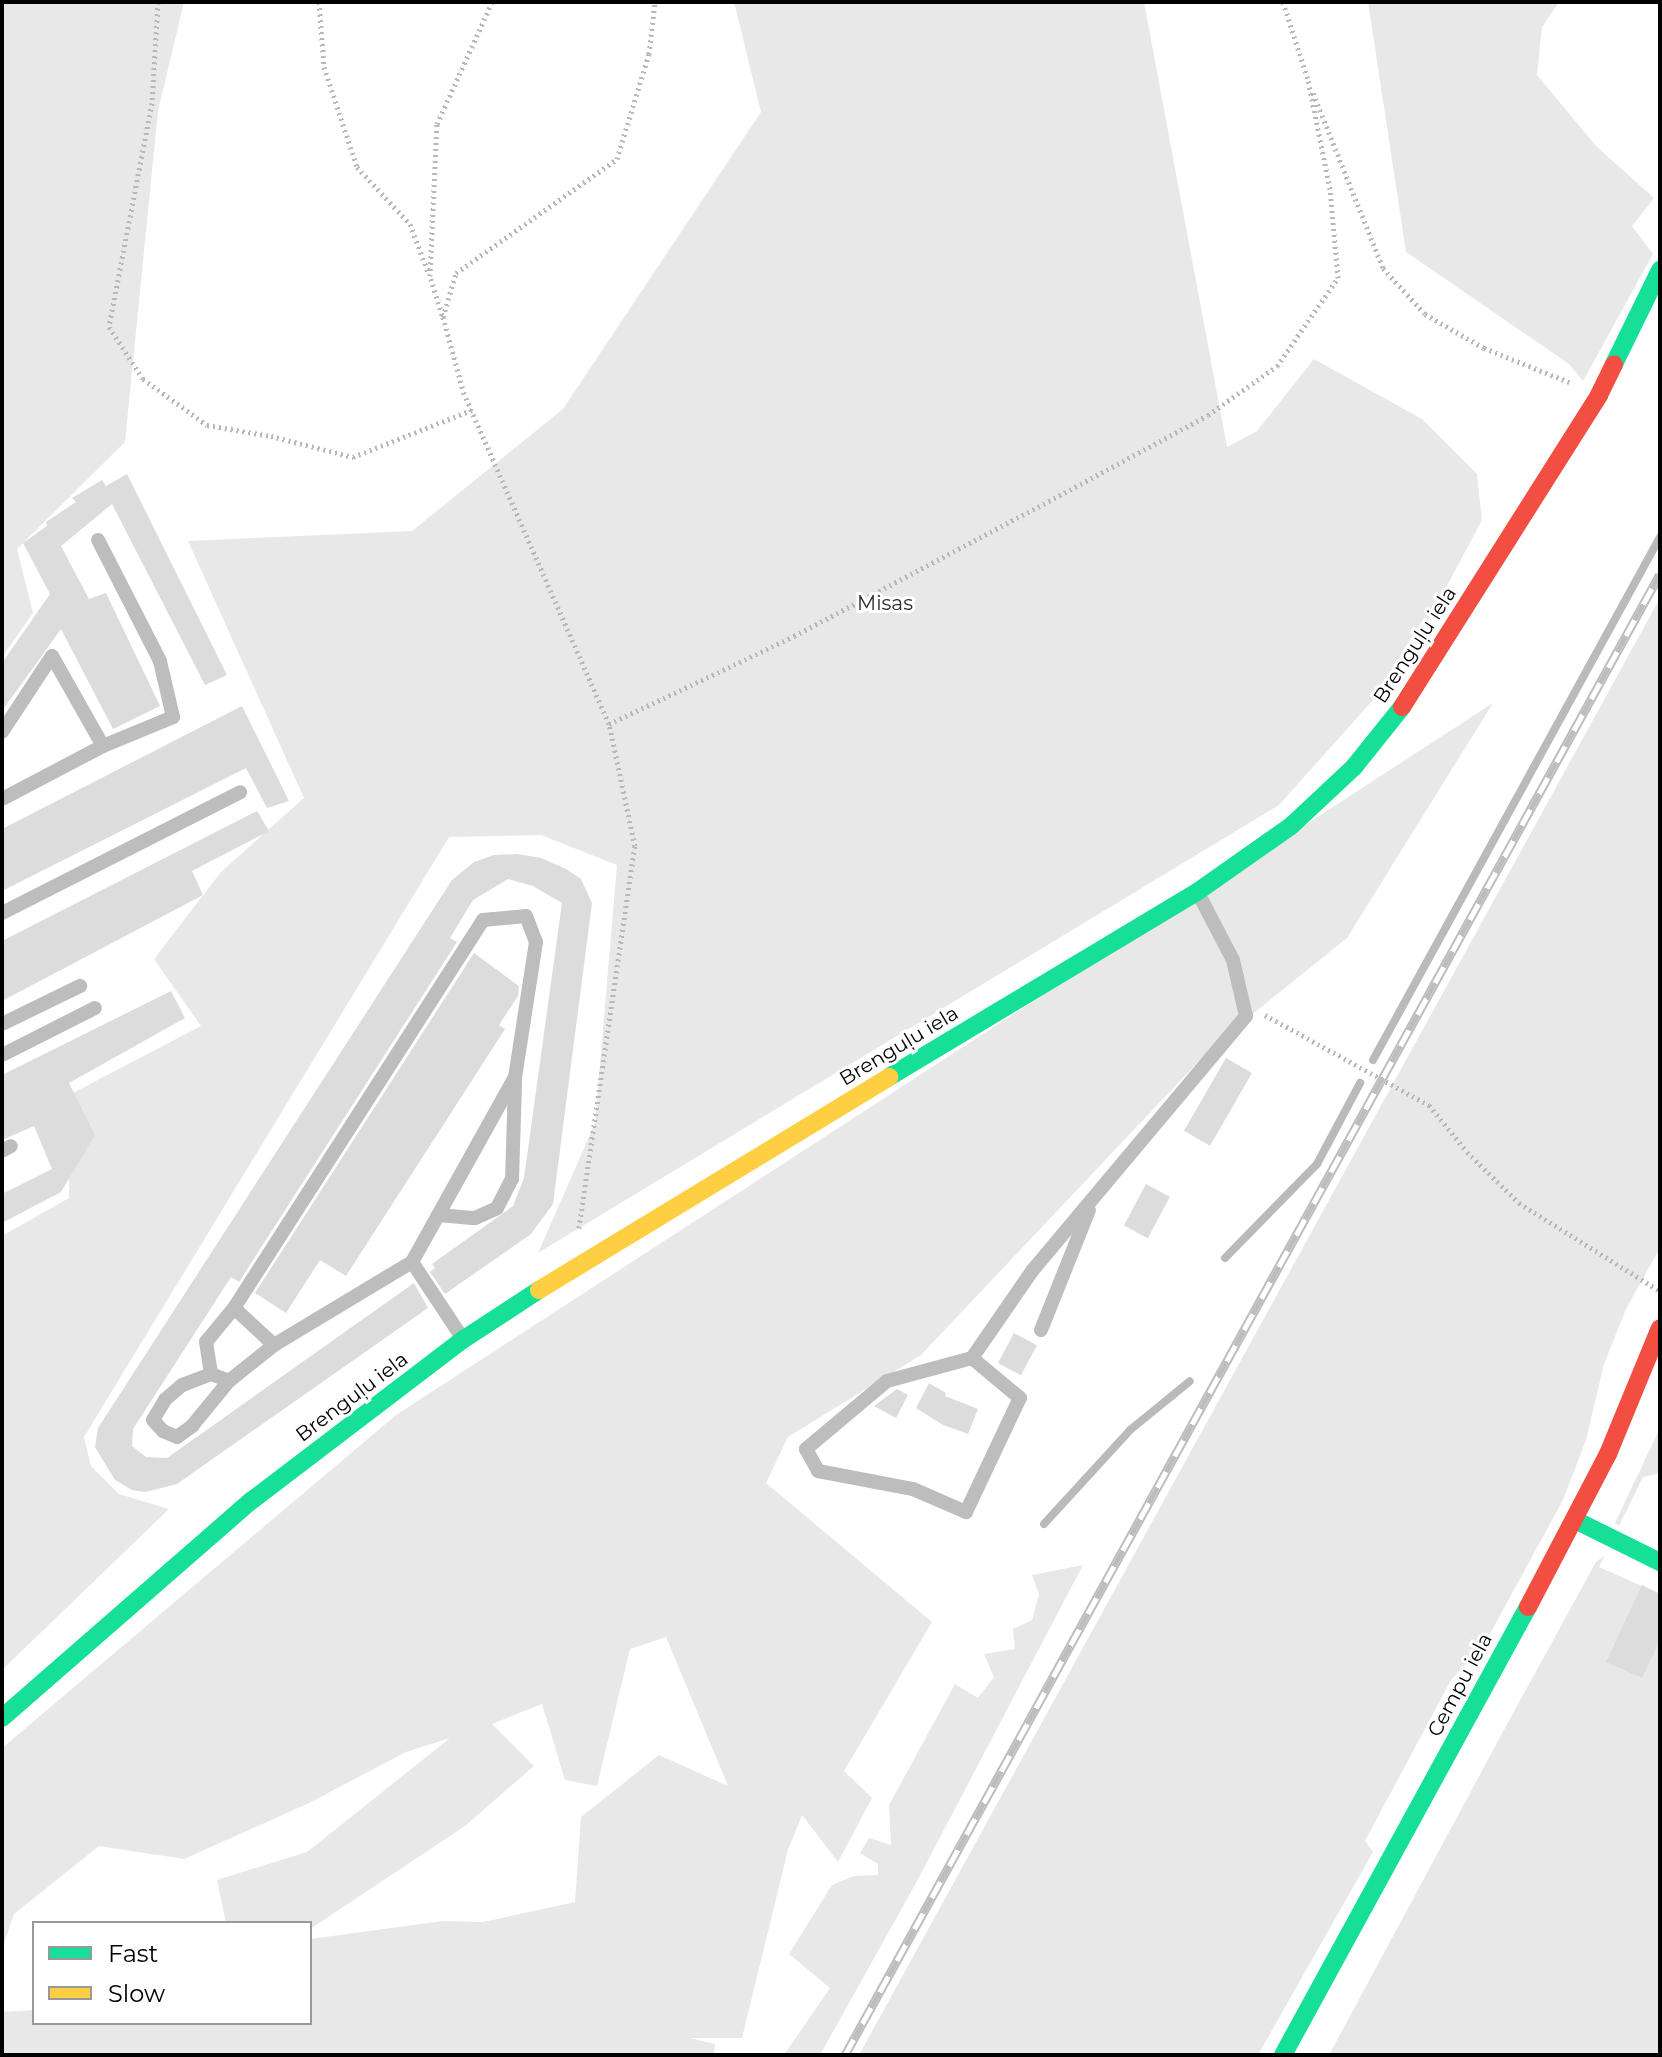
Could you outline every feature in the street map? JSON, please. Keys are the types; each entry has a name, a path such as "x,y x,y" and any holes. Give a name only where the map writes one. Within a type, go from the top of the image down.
{"street":[{"name":"Brenguļu iela","path":"2,1718 251,1501 464,1339 573,1268 1197,892 1291,826 1354,767 1413,694 1599,395 1660,270"},
{"name":"Cempu iela","path":"1283,2055 1575,1520 1608,1454 1660,1328"},
{"path":"1575,1520 1660,1562"}],"lane":[{"path":"2,799 103,746 173,717 160,661 98,540"},
{"path":"2,732 52,656 103,746"},
{"path":"2,913 240,792"},
{"path":"972,1358 1020,1398 966,1512 913,1489 818,1471 806,1449 887,1381 972,1358 1032,1271 1246,1016 1233,960 1197,892"},
{"path":"211,1374 206,1342 234,1308 483,920 526,916 536,942 515,1077 512,1179 497,1208 475,1218 438,1215"},
{"path":"2,1024 80,986"},
{"path":"2,1055 95,1008"},
{"path":"229,1381 211,1374 182,1385 165,1400 153,1420 163,1431 177,1437 192,1426 229,1381 274,1345 412,1262 515,1077"},
{"path":"1041,1330 1093,1198"},
{"path":"412,1262 464,1339"},
{"path":"234,1308 274,1345"}],"path":[{"path":"158,2 152,103 109,327 143,379 207,425 353,457 472,410"},
{"path":"319,2 324,67 357,167 410,224 430,276 472,410 609,724 635,846 573,1268"},
{"path":"430,276 437,124 492,2"},
{"path":"443,317 456,273 617,159 649,54 655,2"},
{"path":"1283,2 1308,80 1383,268 1425,314 1484,348 1599,395"},
{"path":"609,724 794,636 1051,500 1208,415 1277,366 1338,278 1330,189 1308,80"},
{"path":"1238,983 1268,1019 1429,1105 1467,1152 1519,1203 1660,1291"}],"green space":[{"path":"2,2 184,2 158,111 125,442 17,549 33,613 2,657"},
{"name":"Misas","path":"734,2 1144,2 1227,447 1257,431 1314,359 1422,419 1477,474 1482,520 1433,612 1390,681 1279,805 538,1253 595,1123 617,865 541,835 449,837 84,1437 91,1466 119,1494 169,1509 2,1670 2,1236 69,1198 69,1095 201,1026 154,959 221,872 304,798 188,541 412,531 563,409 761,112"},
{"path":"1368,2 1559,2 1542,27 1537,75 1596,146 1654,198 1632,226 1653,254 1583,381 1569,364 1406,252"},
{"path":"1660,598 1660,1248 1626,1309 1604,1364 1586,1440 1563,1500 1486,1641 1451,1680 1365,1841 1373,1852 1258,2055 859,2055"},
{"path":"1493,703 1347,938 1213,1046 921,1355 788,1437 766,1483 932,1622 844,1771 872,1798 838,1862 802,1815 788,1850 742,2038 690,2038 715,2044 714,2055 2,2055 2,2012 32,2010 32,2025 312,2025 312,1939 443,1921 483,1922 575,1902 581,1817 659,1755 728,1786 666,1637 630,1649 597,1786 565,1780 542,1704 492,1724 534,1766 465,1826 312,1928 312,1921 226,1921 217,1880 307,1852 450,1738 406,1752 309,1803 184,1859 99,1846 14,1914 2,1949 2,1748 396,1415"},
{"path":"1660,1428 1660,1473 1643,1477 1619,1526 1615,1523"},
{"path":"1605,1555 1599,1567 1660,1594 1660,2055 1329,2055 1596,1562"},
{"path":"1083,1565 916,1883 820,2055 784,2055 830,1988 789,1954 832,1885 854,1876 878,1875 878,1864 860,1853 869,1838 891,1845 889,1805 955,1684 978,1698 994,1677 984,1654 1015,1649 1013,1629 1032,1620 1039,1594 1032,1575"}],"building":[{"path":"127,474 227,675 205,685 112,504 61,546 89,599 106,593 160,706 113,729 61,629 2,711 2,663 50,594 23,543 47,526 46,522 76,502 72,498 102,480 106,486"},
{"path":"242,706 289,801 267,808 246,768 2,891 2,829"},
{"path":"257,811 269,831 192,871 203,895 2,1001 2,941"},
{"path":"517,854 541,858 566,869 581,879 592,903 553,1204 531,1234 445,1294 430,1272 435,1268 432,1264 513,1206 524,1178 562,903 533,886 508,879 473,900 450,938 457,942 239,1282 231,1277 133,1429 132,1446 146,1457 167,1458 414,1283 428,1308 177,1484 145,1492 132,1490 115,1480 95,1447 98,1428 452,880 474,862 494,855"},
{"path":"474,953 519,986 518,996 499,1025 505,1029 346,1276 320,1260 286,1313 255,1293"},
{"path":"171,991 185,1018 69,1083 95,1135 61,1192 2,1223 2,1194 52,1169 34,1126 2,1140 2,1075"},
{"path":"1226,1058 1252,1073 1210,1146 1184,1131"},
{"path":"1146,1184 1170,1197 1148,1238 1124,1225"},
{"path":"1014,1333 1037,1345 1021,1375 998,1363"},
{"path":"929,1383 946,1393 945,1396 978,1409 968,1434 943,1425 916,1408"},
{"path":"897,1389 908,1395 896,1418 874,1406"},
{"path":"1642,1585 1660,1594 1660,1640 1642,1678 1606,1662"}],"waterway":[{"path":"1373,1060 1660,537"},
{"path":"1225,1258 1317,1164 1360,1083"},
{"path":"1044,1524 1130,1430 1190,1381"}],"railway":[{"path":"845,2055 1660,574"}],"traffic: fast":[{"path":"1614,364 1660,270"},
{"path":"889,1077 1197,892 1291,826 1354,767 1402,707"},
{"path":"2,1718 251,1501 464,1339 539,1290"},
{"path":"1575,1520 1660,1562"},
{"path":"1283,2055 1528,1607"}],"traffic: slow":[{"path":"539,1290 889,1077"}],"traffic: jam":[{"path":"1402,707 1599,395 1614,364"},
{"path":"1528,1607 1608,1454 1660,1328"}]}
